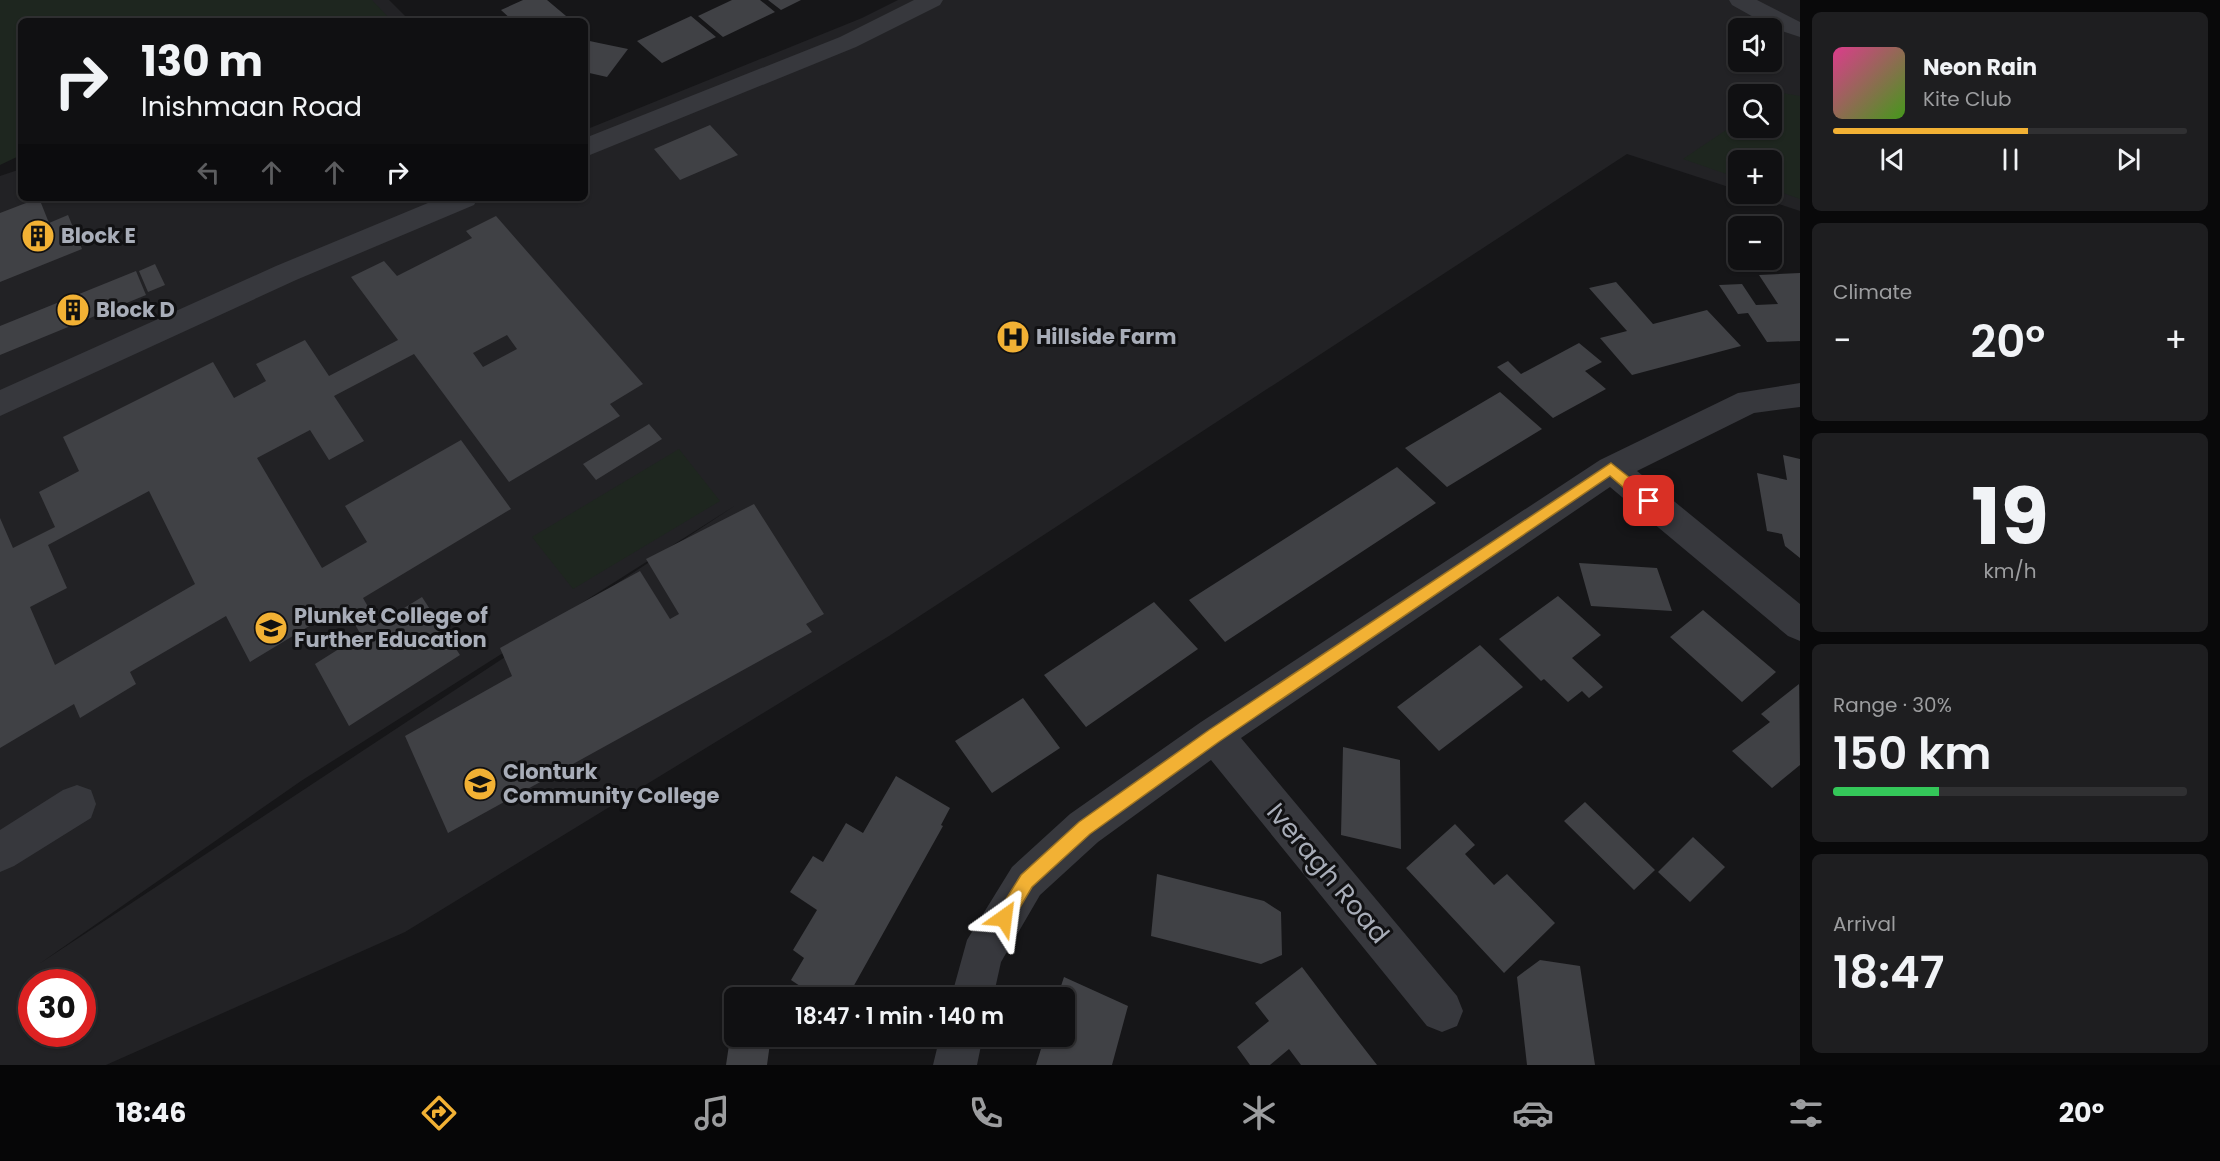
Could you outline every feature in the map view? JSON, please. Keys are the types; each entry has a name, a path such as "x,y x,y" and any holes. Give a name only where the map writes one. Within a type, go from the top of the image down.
{"street":[{"path":"588,147 848,42 932,0"},
{"path":"1740,0 1781,23 1800,30"},
{"path":"0,404 286,273 458,201"},
{"path":"975,987 982,955 1026,881 1084,828 1214,735 1611,469 1749,402 1800,395"},
{"path":"1611,469 1800,626"},
{"name":"Iveragh Road","path":"1214,735 1442,1011"},
{"path":"0,852 77,804"},
{"path":"955,1065 959,1047"}],"shaded area":[{"path":"0,0 372,0 389,18 18,18 18,156 0,165"},
{"path":"305,0 389,0 407,18 265,18"},
{"path":"898,0 1800,0 1800,211 1779,204 1782,204 1782,150 1728,150 1728,187 1627,154 889,636 405,932 106,1065 0,1065 0,176 18,170 18,201 588,201 588,129 862,18","holes":["736,505 39,964 301,781"]},
{"path":"1782,93 1800,96 1800,199 1782,193 1782,150 1728,150 1728,175 1683,159 1728,129 1728,138 1782,138"},
{"path":"679,449 720,501 573,589 532,537"}],"building":[{"path":"523,0 547,0 568,18 510,18 501,10"},
{"path":"732,0 760,0 775,12 723,37 698,16"},
{"path":"768,0 801,0 781,10"},
{"path":"691,16 716,37 662,63 637,41"},
{"path":"588,41 628,49 607,77 588,73"},
{"path":"710,125 738,155 680,180 654,149"},
{"name":"Block E","path":"31,201 40,201 49,223 68,215 82,249 0,282 0,213"},
{"path":"496,216 643,384 610,404 620,416 509,482 414,354 334,396 364,441 329,460 310,430 257,458 322,568 367,542 345,506 461,440 511,509 363,598 378,624 422,597 460,655 349,726 315,664 361,635 344,605 250,662 226,616 130,672 136,684 80,718 74,704 0,748 0,518 13,548 55,527 39,492 79,471 63,437 213,362 234,398 266,381 256,364 305,340 329,376 398,340 351,277 384,261 397,276 472,238 466,231","holes":["507,335 517,349 483,367 473,353","149,491 195,584 55,665 30,607 67,588 48,545"]},
{"path":"155,264 165,285 148,292 139,271"},
{"name":"Block D","path":"136,271 146,295 0,355 0,326"},
{"path":"1800,273 1800,341 1767,342 1748,313 1738,314 1719,285 1742,284 1756,305 1778,304 1759,275"},
{"path":"1616,282 1653,324 1707,310 1741,346 1632,375 1600,338 1627,331 1589,288"},
{"path":"1579,343 1602,362 1585,371 1606,389 1553,418 1497,367 1508,361 1521,374"},
{"path":"1500,392 1542,429 1447,487 1405,448"},
{"path":"649,424 662,439 596,480 583,464"},
{"path":"1783,455 1800,459 1800,558 1785,546 1782,534 1767,531 1757,473 1787,480"},
{"path":"1397,467 1436,503 1225,642 1189,600"},
{"name":"Clonturk Community College","path":"754,504 824,614 806,624 812,632 448,833 405,736 512,676 500,648 640,571 670,619 679,614 646,559"},
{"path":"1579,563 1657,568 1672,611 1591,606"},
{"path":"1558,596 1601,635 1572,658 1603,687 1589,698 1582,691 1568,702 1544,679 1541,681 1499,639"},
{"path":"1154,602 1198,649 1086,727 1044,675"},
{"path":"1703,610 1776,672 1742,702 1670,637"},
{"path":"1480,645 1523,687 1439,751 1397,707"},
{"path":"1799,684 1800,765 1772,788 1732,751 1770,722 1761,714"},
{"path":"1023,698 1060,748 992,793 955,741"},
{"path":"1343,747 1400,760 1401,849 1341,835"},
{"path":"896,776 950,808 941,825 943,826 853,987 802,987 791,980 804,958 793,950 817,910 790,892 813,856 823,862 846,823 863,833"},
{"path":"1585,802 1655,870 1634,890 1564,821"},
{"path":"1455,824 1475,845 1465,854 1494,885 1507,874 1555,923 1504,973 1406,868"},
{"path":"1693,837 1725,867 1690,902 1658,872"},
{"path":"1157,874 1264,901 1281,912 1282,955 1261,964 1151,936"},
{"path":"1540,960 1580,966 1595,1065 1527,1065 1517,977"},
{"path":"1302,967 1377,1065 1301,1065 1289,1049 1270,1065 1250,1065 1237,1047 1269,1021 1255,1003"},
{"path":"1064,977 1128,1006 1112,1065 1036,1065 1042,1047 1075,1047 1075,987 1061,987"},
{"path":"729,1047 769,1047 767,1065 726,1065"}],"place":[{"name":"Block E","path":"38,236"},
{"name":"Block D","path":"73,310"},
{"name":"Hillside Farm","path":"1013,337"},
{"name":"Plunket College of Further Education","path":"271,628"},
{"name":"Clonturk Community College","path":"480,784"}],"route":[{"path":"1004,918 1026,881 1084,828 1214,735 1611,469 1649,501"}]}
